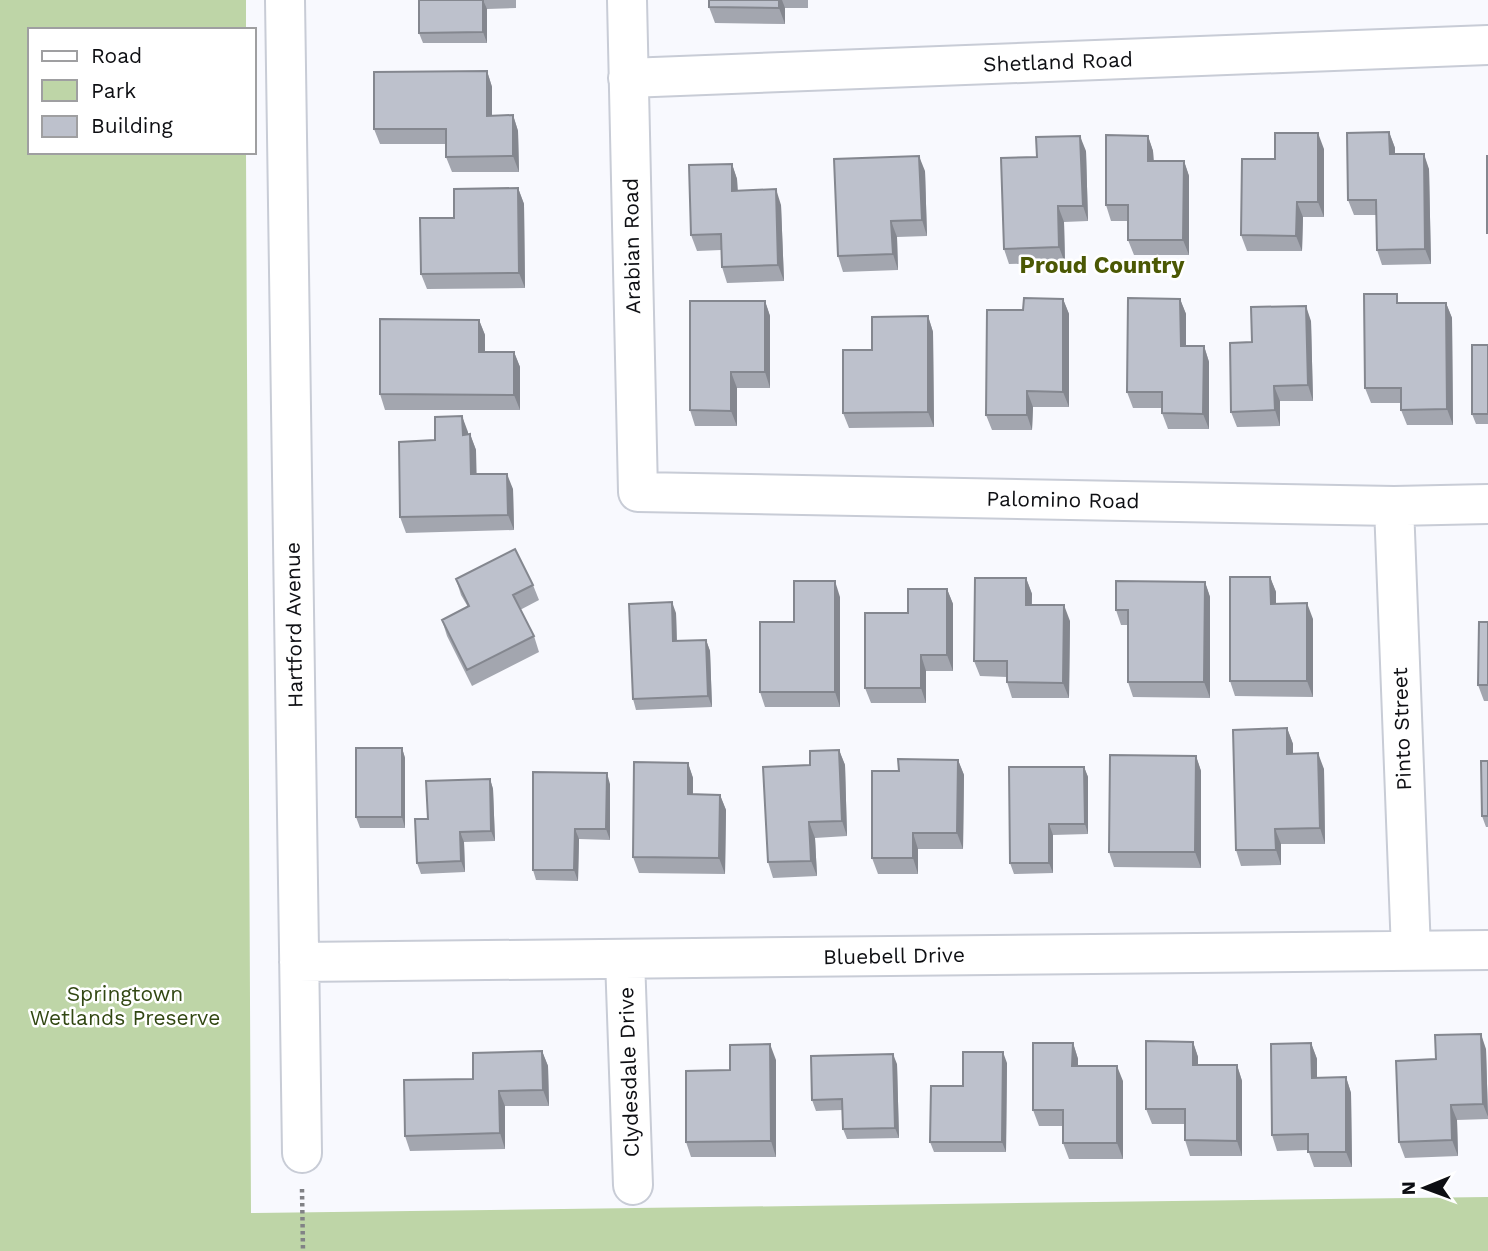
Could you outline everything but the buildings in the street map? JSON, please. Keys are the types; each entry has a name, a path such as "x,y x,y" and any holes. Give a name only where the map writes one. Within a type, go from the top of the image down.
{"street":[{"name":"Hartford Avenue","path":"285,0 302,1153"},
{"name":"Arabian Road","path":"627,0 638,492"},
{"name":"Shetland Road","path":"628,78 1488,46"},
{"name":"Palomino Road","path":"638,492 1394,506 1488,504"},
{"name":"Pinto Street","path":"1394,506 1411,951"},
{"name":"Bluebell Drive","path":"299,962 1488,950"},
{"name":"Clydesdale Drive","path":"625,959 633,1185"}],"path":[{"path":"302,1153 303,1251"}],"green space":[{"name":"Springtown Wetlands Preserve","path":"0,0 246,0 246,28 28,28 28,154 246,154 251,1213 1488,1197 1488,1251 0,1251"}],"district":[{"name":"Proud Country","path":"1102,265"}]}
